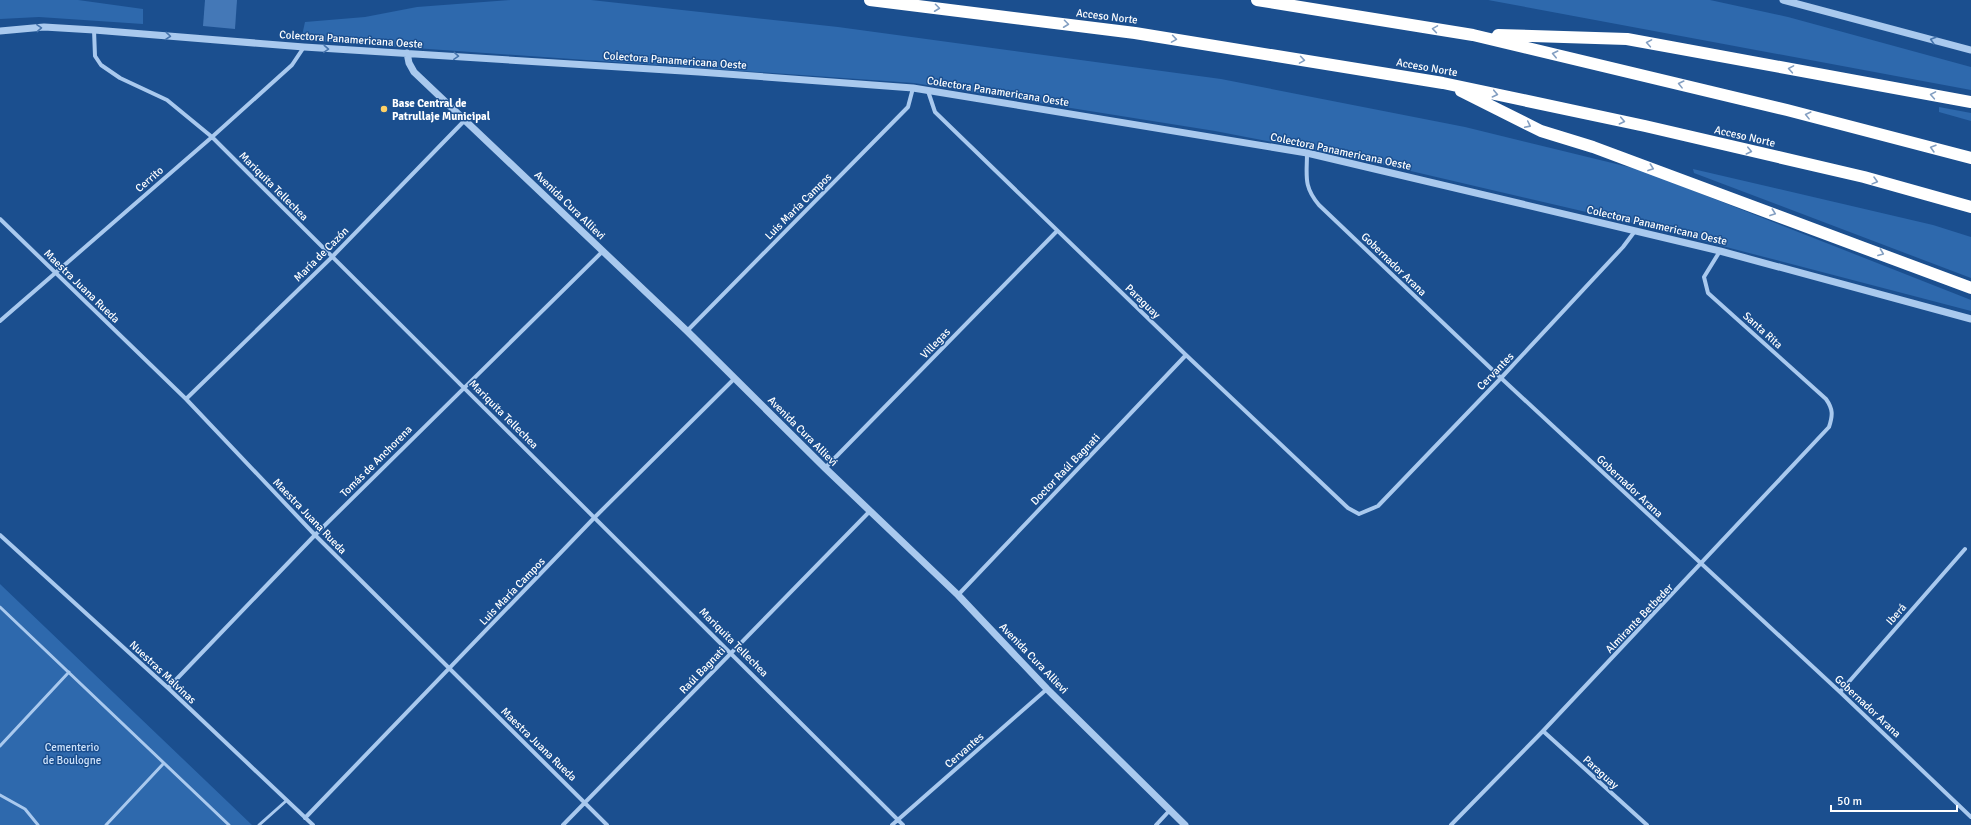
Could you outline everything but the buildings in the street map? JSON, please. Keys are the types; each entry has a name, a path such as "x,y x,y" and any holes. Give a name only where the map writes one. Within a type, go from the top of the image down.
{"highway":[{"name":"Acceso Norte","path":"870,0 1136,33 1443,82 1644,126 1841,172 1971,207"},
{"path":"1257,0 1473,35 1787,110 1971,158"},
{"path":"1473,35 1627,39 1971,102"},
{"path":"1443,82 1541,131 1594,147 1971,288"}],"street":[{"path":"1783,0 1971,50"},
{"name":"Colectora Panamericana Oeste","path":"0,31 44,27 94,30 304,47 913,88 1307,153 1720,251 1971,319"},
{"name":"Mariquita Tellechea","path":"94,30 95,56 101,66 120,78 167,100 212,137 596,517 903,825"},
{"name":"Cerrito","path":"0,321 54,272 212,137 292,65 304,47"},
{"name":"Avenida Cura Allievi","path":"407,53 409,63 414,72 687,331 825,468 958,595 1047,689 1185,825"},
{"name":"Luis María Campos","path":"687,331 908,106 913,88"},
{"name":"Paraguay","path":"928,91 935,112 1186,355 1348,508 1359,514"},
{"name":"María de Cazón","path":"186,399 332,257 466,120"},
{"name":"Gobernador Arana","path":"1307,153 1307,186 1315,200 1501,378 1840,692 1971,817"},
{"name":"Maestra Juana Rueda","path":"0,219 186,399 315,535 607,825"},
{"name":"Villegas","path":"825,468 1057,230"},
{"name":"Cervantes","path":"1359,514 1378,506 1501,378 1623,247 1635,231"},
{"name":"Tomás de Anchorena","path":"168,688 315,535 603,251"},
{"name":"Santa Rita","path":"1720,251 1704,277 1708,293 1826,399 1832,408 1832,418"},
{"name":"Doctor Raúl Bagnati","path":"958,595 1186,355"},
{"name":"Luis María Campos","path":"305,818 596,517 735,378"},
{"name":"Almirante Betbeder","path":"1451,825 1702,565 1829,427 1832,418"},
{"name":"Raúl Bagnati","path":"563,825 870,511"},
{"name":"Nuestras Malvinas","path":"0,535 168,688 313,825"},
{"name":"Iberá","path":"1840,692 1965,549"},
{"name":"Cervantes","path":"892,825 1047,689"},
{"name":"Paraguay","path":"1543,731 1647,825"},
{"path":"1156,825 1170,810"}],"lane":[{"path":"0,607 229,825"},
{"path":"0,746 69,672"},
{"path":"106,825 164,764"},
{"path":"0,796 25,809 38,825"},
{"path":"259,825 286,801"}],"green space":[{"path":"0,0 78,0 143,9 143,24 39,17 0,19"},
{"path":"510,0 591,0 838,27 1221,79 1465,127 1641,170 1971,300 1971,311 1642,225 1351,157 1215,131 914,83 301,40 305,22 365,17 417,7"},
{"path":"1488,0 1710,0 1788,17 1971,67 1971,90"},
{"path":"1939,107 1971,113 1971,121 1939,112"},
{"path":"1693,169 1933,225 1971,237 1971,278 1694,173"},
{"name":"Cementerio de Boulogne","path":"0,584 252,825 0,825"}],"place":[{"name":"Base Central de Patrullaje Municipal","path":"384,109"}]}
